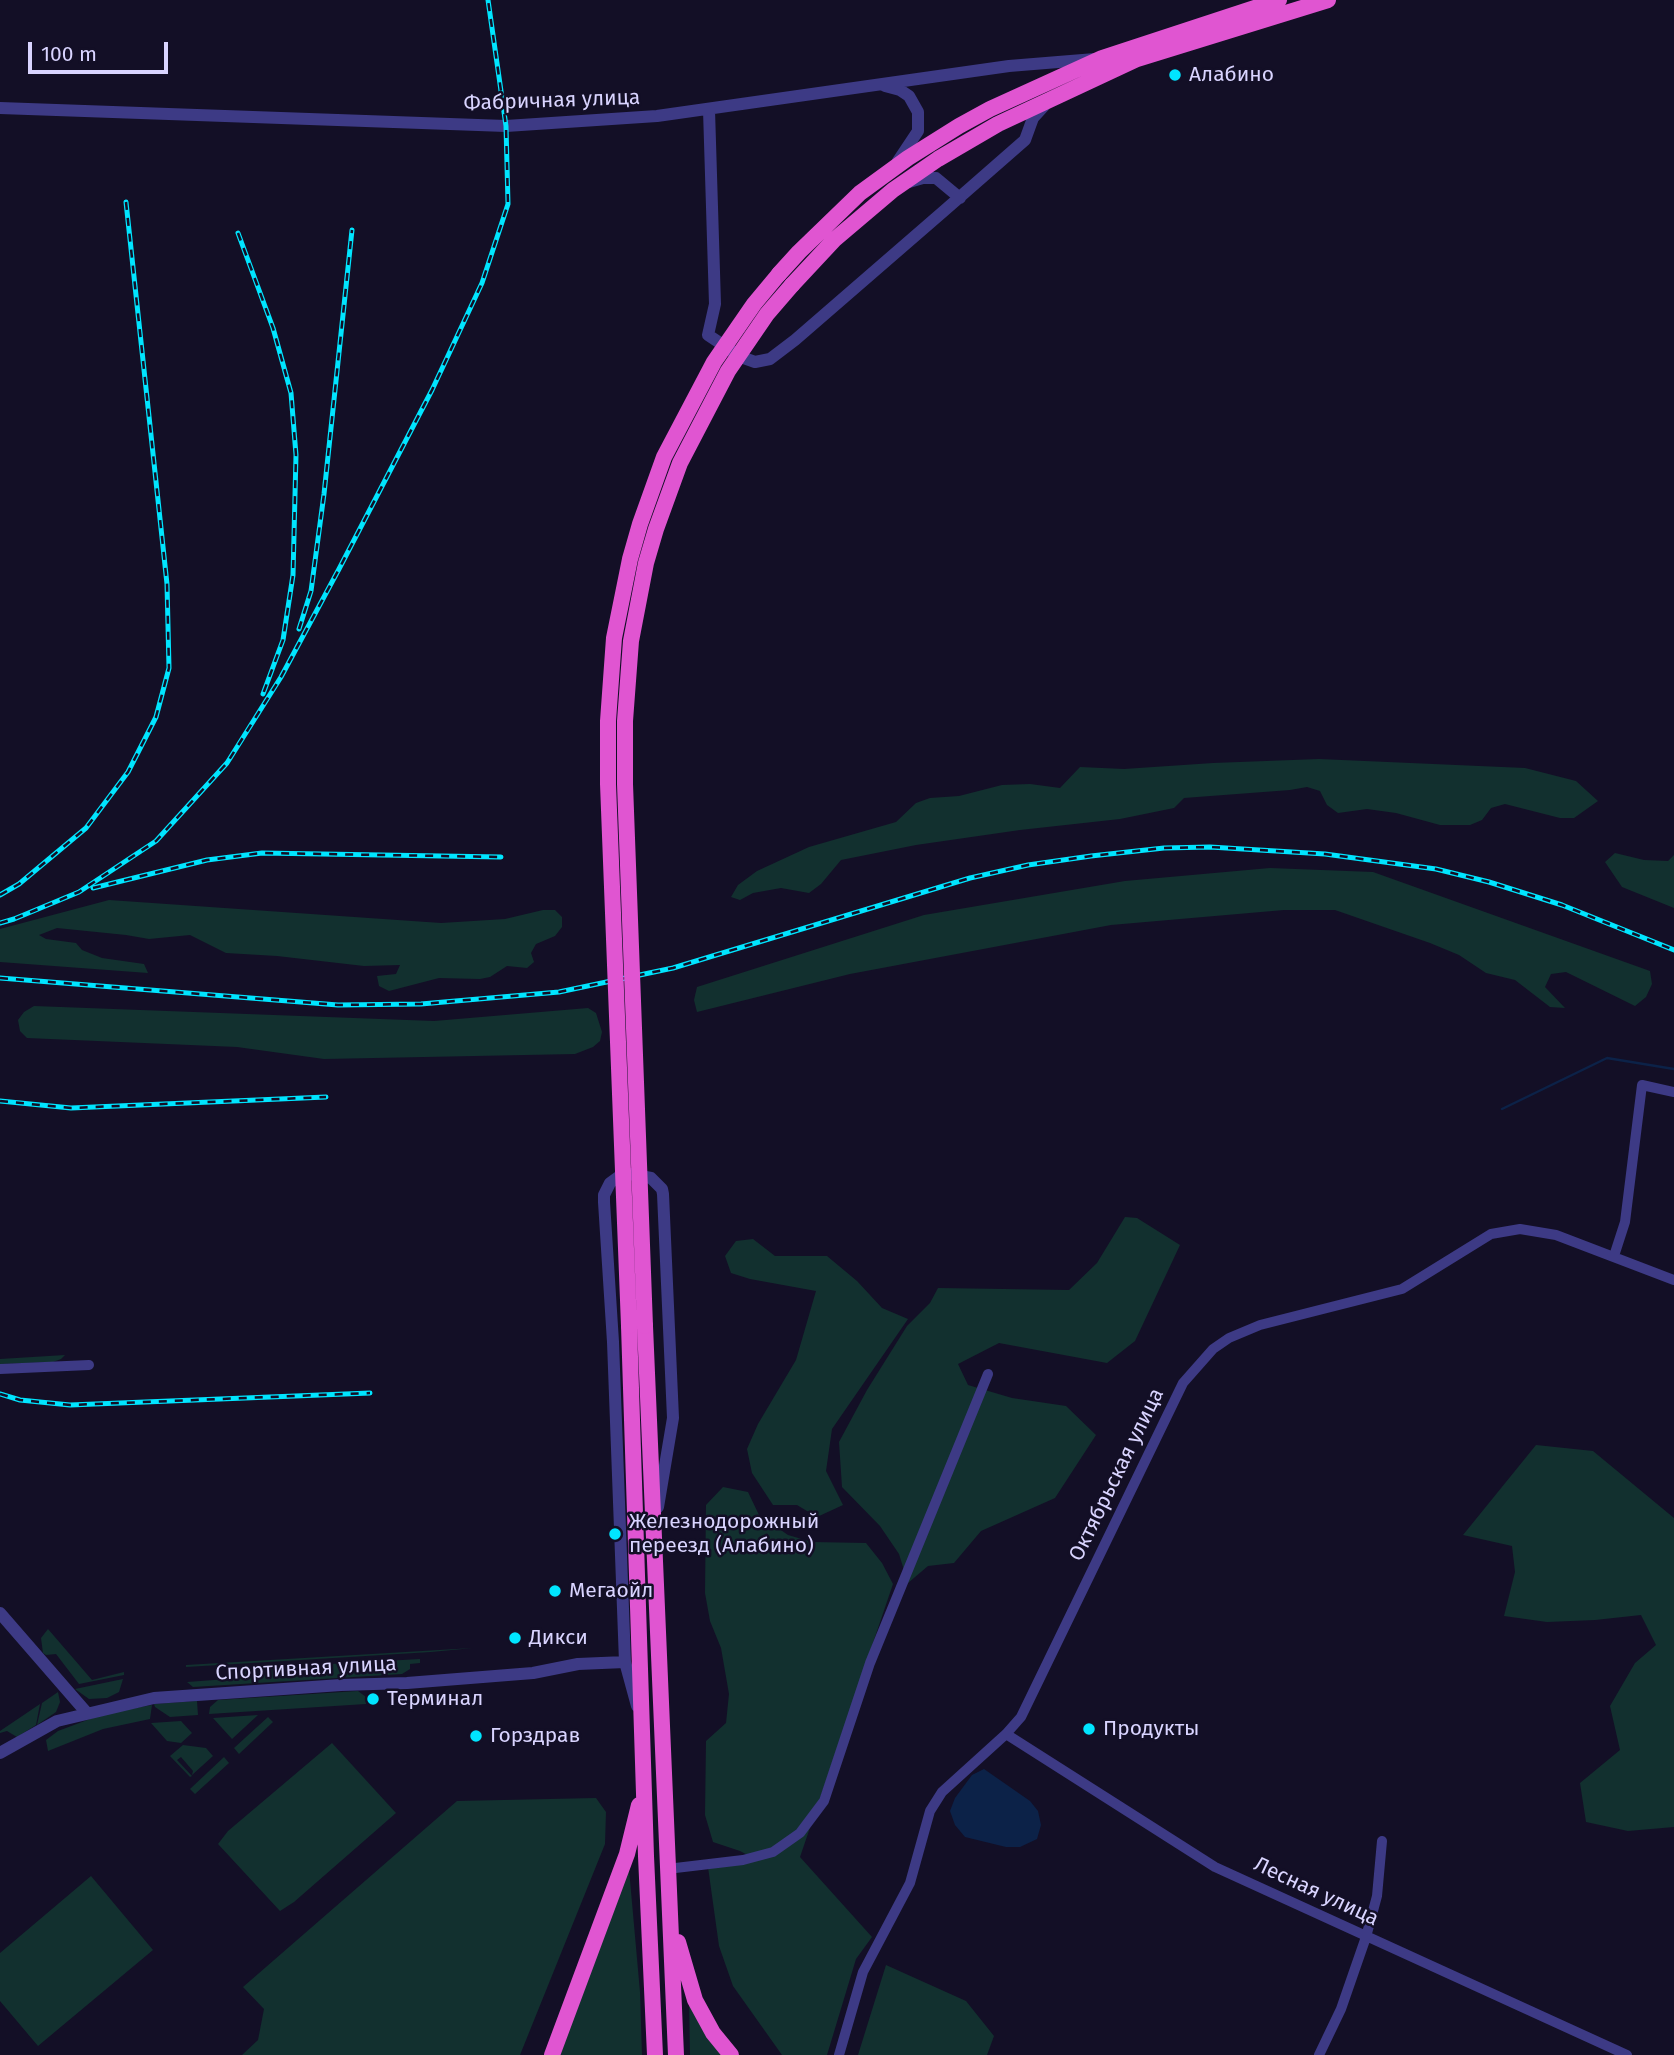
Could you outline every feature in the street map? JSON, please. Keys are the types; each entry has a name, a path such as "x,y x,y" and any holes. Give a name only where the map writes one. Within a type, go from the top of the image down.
{"highway":[{"path":"676,2055 654,1571 637,1326 608,784 608,721 614,638 633,547 664,457 714,362 754,304 779,274 851,202 890,171 939,138 990,109 1133,46 1278,0"},
{"path":"655,2055 643,1785 633,1437 637,1326 625,784 625,721 631,641 646,563 680,463 728,371 767,314 792,285 834,240 893,190 967,140 1137,59 1328,0"},
{"path":"552,2055 627,1854 643,1785"},
{"path":"668,1888 684,1965 695,2000 713,2033 731,2055"}],"street":[{"name":"Фабричная улица","path":"0,108 506,126 657,116 1033,63 1102,58"},
{"path":"874,85 900,90 909,96 918,112 918,131 890,171"},
{"path":"709,110 715,304 708,335 749,360 763,361 776,355 1025,140 1033,118 1057,95"},
{"path":"893,190 911,181 930,177 942,181 960,198"},
{"path":"1614,1256 1625,1223 1642,1085 1674,1092"},
{"path":"642,1723 625,1662 604,1195 615,1178 621,1175 637,1174 651,1178 663,1194 673,1418 661,1488 654,1571"},
{"name":"Октябрьская улица","path":"839,2055 863,1972 910,1883 930,1811 942,1792 1021,1717 1183,1383 1213,1349 1229,1338 1260,1325 1402,1289 1491,1234 1520,1229 1556,1235 1674,1280"},
{"path":"0,1369 89,1365"},
{"path":"667,1869 743,1860 773,1852 800,1833 824,1801 870,1663 988,1374"},
{"path":"619,1505 633,1437"},
{"path":"0,1613 86,1712"},
{"name":"Спортивная улица","path":"0,1753 57,1721 86,1712 167,1696 420,1682 533,1673 576,1664 625,1662"},
{"name":"Лесная улица","path":"1006,1734 1215,1867 1627,2055"},
{"path":"1320,2055 1341,2009 1366,1937 1377,1896 1382,1841"}],"green space":[{"path":"1319,759 1525,768 1576,781 1598,801 1574,818 1560,818 1505,804 1491,808 1482,820 1470,825 1440,825 1396,813 1367,809 1338,813 1327,805 1320,791 1307,787 1184,798 1174,808 1120,819 916,845 841,860 821,884 809,893 781,888 753,893 740,900 731,897 738,885 757,871 809,847 896,822 916,803 930,798 959,796 1002,785 1030,784 1060,788 1080,767 1124,769"},
{"path":"1615,853 1644,860 1668,861 1674,855 1674,908 1622,887 1605,862"},
{"path":"1270,868 1373,872 1650,971 1652,984 1646,997 1635,1006 1566,972 1551,974 1545,987 1565,1008 1550,1007 1515,980 1486,973 1459,955 1430,943 1335,910 1284,910 1111,925 850,974 697,1012 694,1000 697,987 924,915 1125,881"},
{"path":"109,900 441,923 505,919 543,910 555,910 562,917 562,927 555,936 536,944 531,953 534,962 527,968 507,966 490,977 439,978 389,991 379,986 377,976 396,974 400,965 364,966 226,953 190,935 149,939 57,928 39,935 46,939 76,943 82,950 102,958 144,964 148,973 0,962 0,929"},
{"path":"34,1006 434,1021 588,1008 596,1013 602,1032 600,1041 593,1047 575,1054 324,1059 237,1047 27,1038 20,1031 18,1020"},
{"path":"1125,1217 1137,1218 1180,1245 1135,1341 1107,1363 999,1343 958,1364 968,1385 1012,1398 1066,1406 1096,1435 1055,1498 981,1531 954,1563 928,1566 908,1583 899,1554 880,1526 842,1487 839,1442 867,1390 907,1326 930,1303 938,1288 1069,1290 1097,1263"},
{"path":"753,1239 775,1256 827,1256 857,1281 882,1308 908,1319 832,1429 826,1471 843,1505 817,1517 797,1505 773,1505 752,1473 747,1449 758,1424 796,1360 816,1291 731,1273 725,1256 736,1241"},
{"path":"65,1355 53,1362 0,1364 0,1359"},
{"path":"1536,1445 1593,1451 1674,1518 1674,1827 1628,1831 1586,1822 1580,1783 1620,1750 1610,1706 1635,1663 1656,1645 1641,1615 1547,1622 1504,1616 1515,1572 1512,1546 1463,1535"},
{"path":"723,1487 748,1492 759,1515 788,1535 812,1542 866,1543 882,1563 893,1584 800,1857 872,1937 856,1959 827,2055 782,2055 733,1986 719,1946 708,1867 757,1860 713,1842 705,1815 706,1741 726,1723 729,1694 721,1648 710,1621 705,1593 706,1505"},
{"path":"48,1629 92,1680 124,1672 124,1675 79,1684 56,1654 43,1653 41,1638"},
{"path":"473,1648 431,1652 186,1667 186,1665"},
{"path":"420,1659 420,1663 410,1664 410,1669 402,1674 193,1687 187,1682 241,1678 241,1669"},
{"path":"123,1679 119,1692 107,1698 89,1699 75,1689"},
{"path":"358,1691 366,1697 366,1704 209,1714 210,1707 218,1700"},
{"path":"58,1692 60,1702 56,1712 37,1725 42,1703"},
{"path":"197,1701 198,1715 170,1717 154,1704"},
{"path":"40,1704 36,1725 17,1737 7,1731 0,1733 0,1731"},
{"path":"152,1705 150,1719 103,1729 48,1751 46,1740 58,1731 106,1713"},
{"path":"258,1715 232,1739 213,1718"},
{"path":"268,1717 273,1722 239,1754 234,1748"},
{"path":"181,1721 192,1733 181,1743 167,1741 151,1723"},
{"path":"332,1743 396,1813 294,1902 280,1911 218,1844 228,1831"},
{"path":"183,1745 206,1748 213,1756 192,1775 193,1771 181,1757 177,1760 192,1776 190,1777 170,1756"},
{"path":"224,1757 229,1763 195,1794 190,1789"},
{"path":"596,1798 606,1812 605,1844 520,2055 242,2055 258,2040 264,2009 243,1987 457,1801"},
{"path":"629,1869 640,1992 642,2055 559,2055"},
{"path":"91,1876 153,1950 38,2046 0,2001 0,1953"},
{"path":"886,1965 966,2001 994,2036 987,2055 858,2055"},
{"path":"689,1998 724,2055 690,2055"}],"water":[{"path":"984,1769 1030,1801 1038,1811 1041,1825 1037,1839 1020,1847 1006,1847 965,1837 955,1825 950,1811 955,1798 972,1775"}],"waterway":[{"path":"1502,1109 1607,1058 1674,1069"}],"railway":[{"path":"0,923 79,892 156,841 227,763 281,677 339,569 432,390 482,283 508,204 506,126 488,0"},
{"path":"0,895 19,884 86,828 128,772 156,717 169,668 167,584 126,202"},
{"path":"299,629 311,591 324,494 352,230"},
{"path":"238,233 273,328 291,393 296,455 293,575 283,640 263,694"},
{"path":"0,978 338,1005 421,1004 559,992 673,968 970,878 1028,865 1164,848 1210,847 1325,854 1436,869 1562,905 1674,950"},
{"path":"93,888 207,860 262,853 501,857"},
{"path":"0,1101 71,1108 326,1097"},
{"path":"0,1394 20,1400 70,1405 370,1393"}],"place":[{"name":"Алабино","path":"1175,75"},
{"name":"Железнодорожный переезд (Алабино)","path":"615,1534"},
{"name":"Мегаойл","path":"555,1591"},
{"name":"Дикси","path":"515,1638"},
{"name":"Терминал","path":"373,1699"},
{"name":"Продукты","path":"1089,1729"},
{"name":"Горздрав","path":"476,1736"}]}
